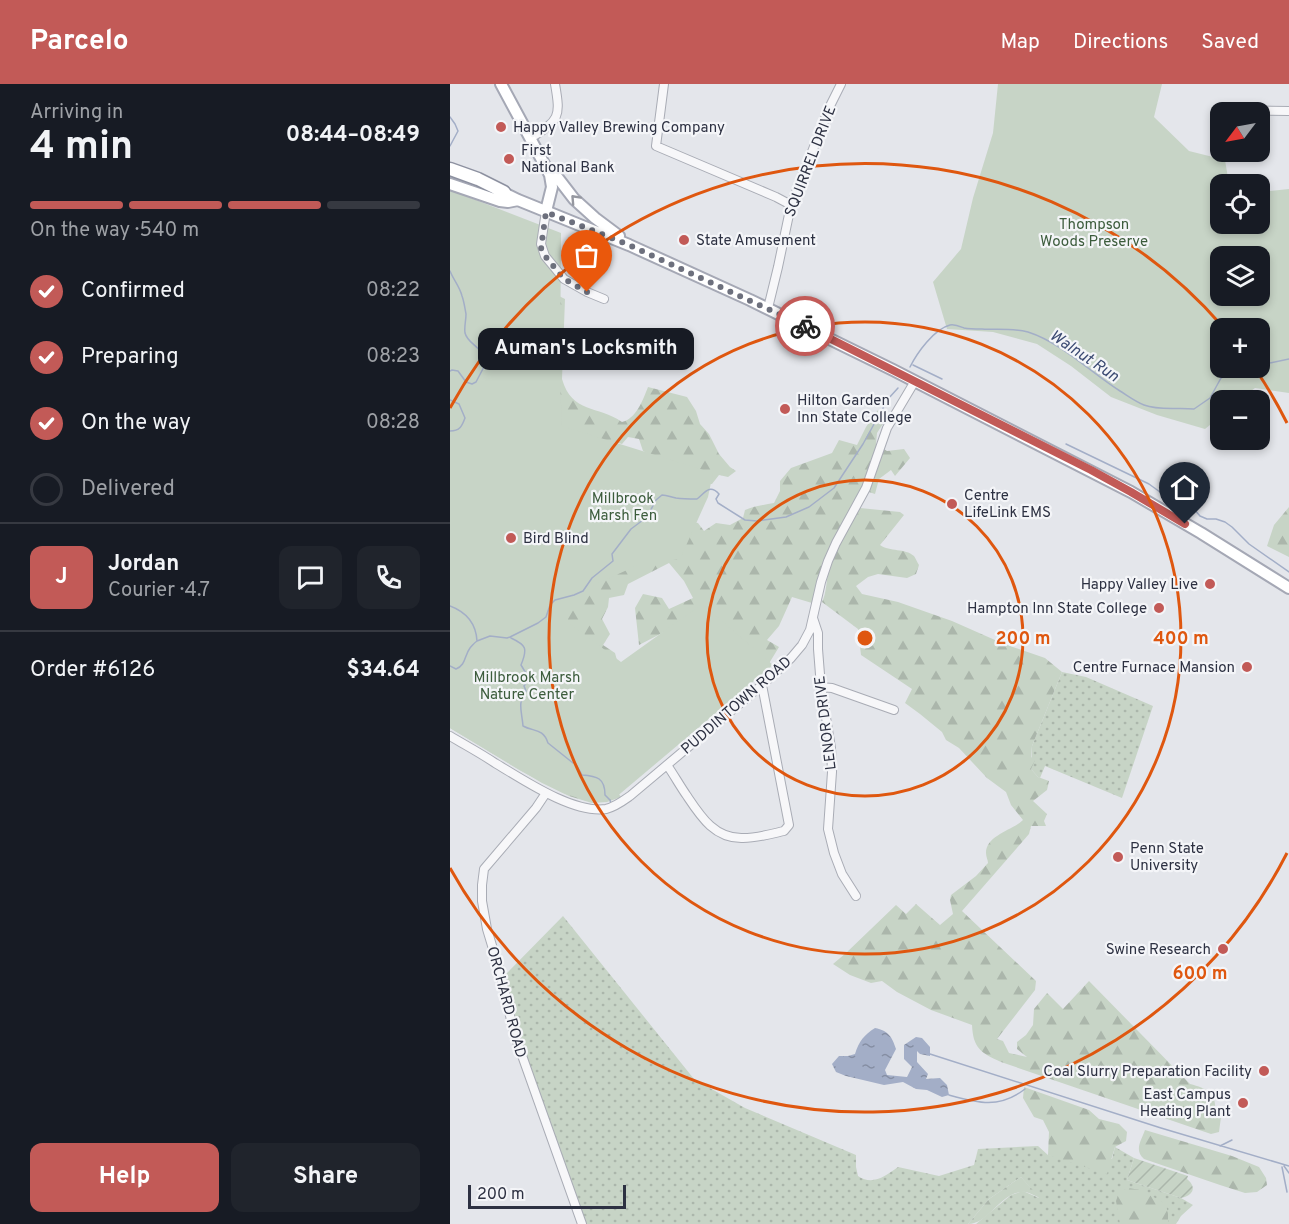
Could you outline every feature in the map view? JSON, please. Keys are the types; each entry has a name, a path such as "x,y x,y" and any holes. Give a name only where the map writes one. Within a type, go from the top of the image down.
{"highway":[{"path":"450,169 504,192"}],"main road":[{"path":"501,84 532,139 574,199 633,247"},
{"path":"532,139 552,182 546,212"},
{"path":"546,212 552,204 557,188 554,173"},
{"path":"450,174 504,192 546,212 598,231 768,308 1131,492 1289,588"},
{"path":"450,184 500,201 518,200"}],"street":[{"path":"532,139 556,119 555,84"},
{"path":"664,84 656,146 791,205"},
{"name":"SQUIRREL DRIVE","path":"768,308 791,205 841,84"},
{"path":"1270,111 1289,111"},
{"path":"546,212 541,248 545,256 564,279 604,299"},
{"name":"PUDDINTOWN ROAD","path":"450,736 546,793 583,807 606,809 618,805 630,796 762,685 802,645 808,634 821,582 832,552 866,488 887,428 915,381"},
{"name":"LENOR DRIVE","path":"813,617 818,633 821,687 832,756 828,829 842,874 856,896"},
{"path":"667,765 702,818 719,833 742,838 787,829 789,825 762,685"},
{"path":"821,687 832,688 894,710"},
{"name":"ORCHARD ROAD","path":"546,793 484,869 482,901 514,1033 582,1224"}],"green space":[{"name":"Thompson Woods Preserve","path":"998,84 1162,84 1154,117 1189,151 1210,156 1210,162 1225,162 1227,174 1210,174 1210,234 1270,234 1270,191 1289,189 1289,393 1255,388 1252,390 1210,390 1210,425 1205,429 1157,415 1111,397 1071,366 1037,344 993,332 947,329 933,282 961,249 973,198 993,133"},
{"name":"Millbrook Marsh Nature Center","path":"450,190 561,233 562,426 713,473 708,497 680,559 638,565 568,597 568,622 621,662 702,604 773,665 615,798 599,802 587,801 563,793 521,771 450,728"},
{"path":"450,271 555,294 565,299 562,379 572,398 579,404 622,422 635,413 648,387 687,397 696,411 700,424 709,434 719,454 736,471 728,477 719,475 712,484 701,484 643,451 639,439 628,437 622,444 615,442 604,451 572,450"},
{"path":"878,410 888,416 877,433 876,444 887,451 904,449 910,458 895,476 891,470 879,479 875,494 863,490 832,544 812,603 792,597 779,626 767,640 779,647 765,670 697,615 639,645 635,608 643,594 662,598 669,609 693,598 684,581 669,563 628,584 624,595 609,598 608,607 602,619 610,634 603,645 615,653 618,664 608,779 621,797 607,802 592,803 569,796 542,783 450,728 450,670 553,597 688,521 698,523 704,531 716,523 730,525 743,518 745,510 774,503 780,491 780,481 791,468 832,453 839,440 857,445"},
{"path":"1289,507 1289,557 1267,546 1274,525"},
{"path":"860,508 900,512 904,515 880,545 914,556 919,565 916,574 907,578 878,574 868,577 856,586 862,594 898,602 952,621 1004,644 1045,658 1062,672 1032,746 1031,757 1035,760 1031,769 1038,777 1049,781 1047,790 1033,801 1047,814 1044,821 1046,826 1031,826 1029,834 962,911 1036,981 1035,990 997,1039 1003,1041 1009,1053 1027,1057 1017,1049 1017,1042 1033,1025 1034,1009 1047,993 1063,1009 1089,981 1190,1084 1210,1093 1215,1101 1215,1114 1221,1117 1219,1132 1211,1134 1001,1062 979,1049 974,1039 972,1025 931,1010 897,992 882,981 871,983 850,975 833,964 896,905 906,914 916,904 940,925 953,914 951,895 976,876 988,863 986,853 990,842 1023,820 1011,805 1006,792 987,778 959,748 946,740 942,732 905,703 912,689 861,655 858,629 822,602 832,561"},
{"path":"1062,672 1086,677 1153,706 1122,798 1045,766 1040,778 1031,769 1032,746"},
{"path":"563,916 694,1079 745,1108 856,1155 858,1176 863,1179 879,1179 898,1167 939,1176 974,1165 978,1149 1038,1146 1048,1155 1112,1159 1115,1147 1134,1158 1127,1180 1181,1198 1193,1205 1176,1224 976,1224 1011,1195 1023,1191 1039,1198 1021,1177 989,1199 968,1224 582,1224 497,978 505,975"},
{"path":"1024,1087 1089,1110 1099,1119 1119,1124 1127,1132 1126,1141 1115,1147 1107,1174 1048,1155 1049,1132 1043,1120 1034,1117 1023,1098"},
{"path":"1145,1130 1232,1156 1259,1167 1266,1178 1267,1185 1257,1192 1245,1193 1144,1159 1139,1149"},
{"path":"1134,1158 1188,1176 1187,1179 1193,1188 1191,1193 1181,1198 1127,1180"},
{"path":"1021,1177 1040,1198 1026,1192 1014,1194 1007,1197 982,1219 968,1224 989,1199"},
{"path":"1128,1188 1141,1190 1166,1204 1168,1224 1120,1224 1116,1201 1119,1192"}],"water":[{"path":"875,1028 889,1035 896,1049 885,1070 887,1075 907,1077 912,1067 904,1059 904,1045 916,1037 922,1038 930,1047 930,1056 917,1051 917,1062 928,1074 926,1079 940,1078 947,1085 949,1095 942,1097 927,1090 916,1089 903,1082 884,1085 836,1072 832,1064 839,1056 855,1054 862,1039"}],"waterway":[{"path":"450,117 458,131 450,146"},
{"path":"450,271 463,300 466,314 465,333 482,353 486,363 476,382 472,384 466,382 458,371 450,371"},
{"name":"Walnut Run","path":"910,367 932,336 944,327 957,325 968,329 1022,331 1040,337 1064,350 1132,399 1156,408 1194,409 1210,398 1221,378"},
{"name":"Walnut Run","path":"1270,363 1289,359"},
{"path":"913,365 942,379"},
{"path":"477,641 490,636 510,637 546,617 550,605 555,600 583,591 592,578 613,561 612,554 631,529 647,517 656,500 662,495 697,499 707,490 712,489 719,494 716,499 718,503 745,520 757,521 786,517 809,507 834,488 863,444 888,399 898,388"},
{"path":"450,400 459,404 465,418 460,427 450,431"},
{"path":"1066,444 1149,484 1160,492 1187,501 1200,516 1225,522 1249,544 1289,572"},
{"path":"450,606 469,619 475,629 477,641 470,648 462,665 456,669 450,666"},
{"path":"511,638 523,645 525,651 521,665 528,680 524,686 526,691 521,704 523,726 544,735 548,743 573,763"},
{"path":"577,766 582,775 596,777 602,781 605,795 611,804"},
{"path":"930,1054 1161,1128 1289,1166"},
{"path":"949,1095 979,1102 997,1102 1006,1100 1025,1089"},
{"path":"1220,1146 1232,1140"},
{"path":"1284,1166 1289,1173"},
{"path":"1282,1167 1287,1192"}],"way so far":[{"path":"587,292 564,279 545,256 541,248 546,212 598,231 805,326"}],"place":[{"name":"Happy Valley Brewing Company","path":"501,127"},
{"name":"First National Bank","path":"509,159"},
{"name":"State Amusement","path":"684,240"},
{"name":"Auman's Locksmith","path":"587,292"},
{"name":"Hilton Garden Inn State College","path":"785,409"},
{"name":"Centre LifeLink EMS","path":"952,504"},
{"name":"Bird Blind","path":"511,538"},
{"name":"Happy Valley Live","path":"1210,584"},
{"name":"Hampton Inn State College","path":"1159,608"},
{"name":"Centre Furnace Mansion","path":"1247,667"},
{"name":"Penn State University","path":"1118,857"},
{"name":"Swine Research","path":"1223,949"},
{"name":"Coal Slurry Preparation Facility","path":"1264,1071"},
{"name":"East Campus Heating Plant","path":"1243,1103"}],"route":[{"path":"805,326 1091,470 1185,524"}],"park label":[{"name":"Millbrook Marsh Fen","path":"623,506"}]}
